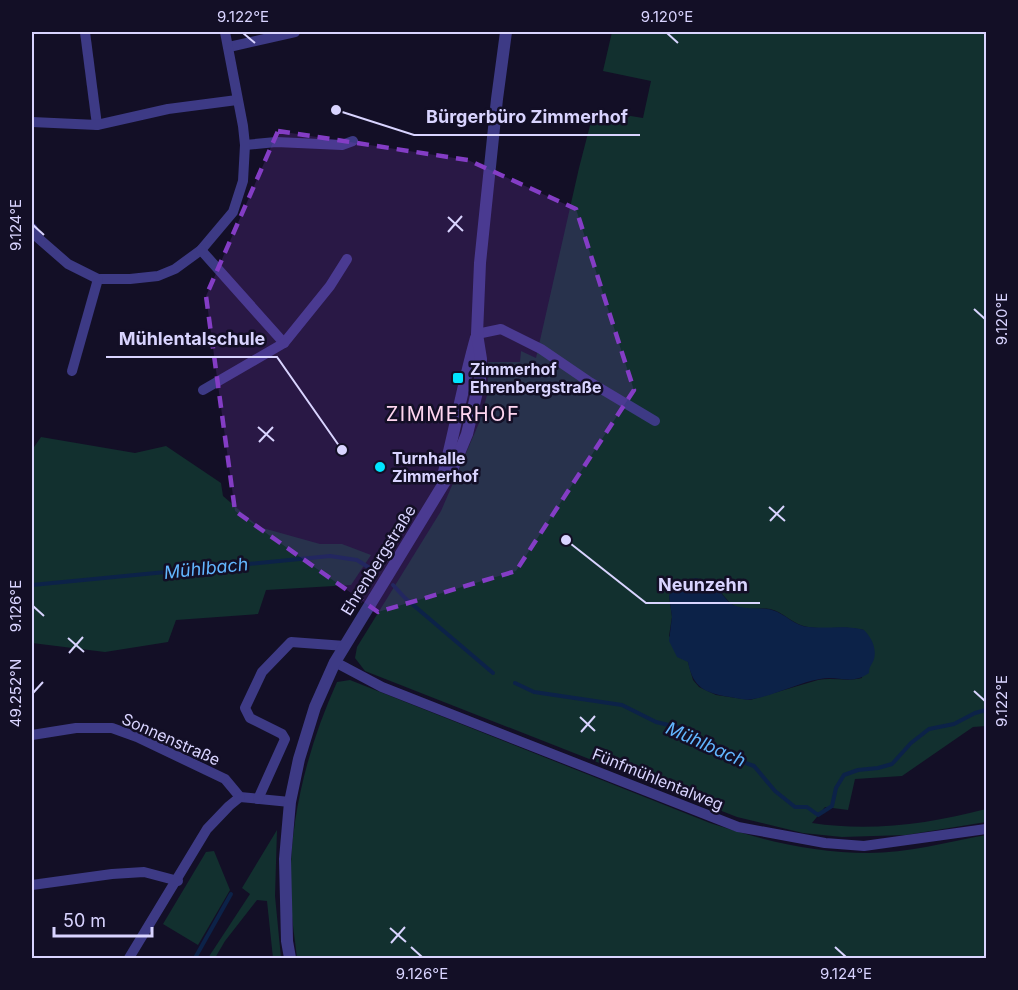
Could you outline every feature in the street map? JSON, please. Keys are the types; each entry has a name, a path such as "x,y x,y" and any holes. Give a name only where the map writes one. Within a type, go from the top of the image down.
{"street":[{"path":"85,32 97,125"},
{"path":"33,234 68,264 98,279 158,276 176,269 201,250 233,212 243,181 245,145 225,32"},
{"path":"229,47 295,32"},
{"name":"Ehrenbergstraße","path":"290,958 286,941 285,859 291,802 299,759 315,707 335,662 452,470 467,434 480,379 481,359 477,334 480,263 496,99 506,32"},
{"path":"32,122 97,125 168,109 237,100"},
{"path":"245,145 276,142 342,145 353,141"},
{"path":"201,250 284,343"},
{"path":"203,390 284,343 330,286 347,259"},
{"path":"72,371 98,279"},
{"path":"477,334 501,329 541,349 588,381 655,421"},
{"path":"258,799 285,739 282,734 250,718 245,708 262,672 291,642 345,646"},
{"name":"Fünfmühlentalweg","path":"335,662 382,687 738,827 825,843 864,846 987,829"},
{"name":"Sonnenstraße","path":"32,735 76,728 112,728 137,736 225,779 240,797"},
{"path":"129,958 178,881 207,828 229,806 240,797 291,802"},
{"path":"32,885 109,874 144,872 178,881"}],"highlighted area":[{"path":"278,131 468,160 576,209 634,390 516,571 378,612 235,511 206,296"}],"green space":[{"path":"612,32 986,32 986,726 973,727 902,776 855,779 848,810 825,807 812,823 856,827 899,825 943,819 986,809 986,822 906,835 842,837 803,833 737,817 365,671 355,658 357,647 441,511 479,423 488,392 488,362 520,362 521,351 536,358 594,110 643,118 651,81 603,71","holes":["713,584 730,603 737,607 770,609 808,627 864,630 862,678 818,680 750,700 716,695 699,687 693,680 688,662 669,636 672,617 669,595 686,587"]},
{"path":"41,437 135,453 166,446 221,483 223,496 259,527 320,544 342,544 371,555 351,585 266,590 258,614 176,620 168,642 105,652 32,643 32,450"},
{"path":"350,680 710,823 768,840 828,851 883,853 986,835 986,958 297,958 291,910 291,875 292,846 301,790 316,735 337,682"},
{"path":"277,830 275,896 281,958 273,958 267,901 257,900 225,941 215,958 208,958 250,894 242,888"},
{"path":"214,851 230,890 198,945 163,924 206,852"}],"water":[{"path":"695,578 711,583 731,604 736,606 772,610 804,626 864,630 871,639 875,651 869,673 850,680 827,678 811,681 750,700 707,691 693,678 688,662 677,657 669,641 672,617 669,595 677,589 686,587 688,581"}],"waterway":[{"name":"Mühlbach","path":"32,585 330,556 357,560 376,572"},
{"name":"Mühlbach","path":"393,585 405,598 493,673"},
{"name":"Mühlbach","path":"515,683 534,692 622,705 656,722 677,727 721,754 754,766 775,791 795,807 807,807 818,815 832,806 836,788 844,775 892,764 911,743 929,729 954,724 986,710"},
{"path":"195,958 231,894"}],"place":[{"name":"Bürgerbüro Zimmerhof","path":"336,110"},
{"name":"Zimmerhof Ehrenbergstraße","path":"458,378"},
{"name":"Mühlentalschule","path":"342,450"},
{"name":"Turnhalle Zimmerhof","path":"380,467"},
{"name":"Neunzehn","path":"566,540"}],"district":[{"name":"ZIMMERHOF","path":"453,414"}]}
